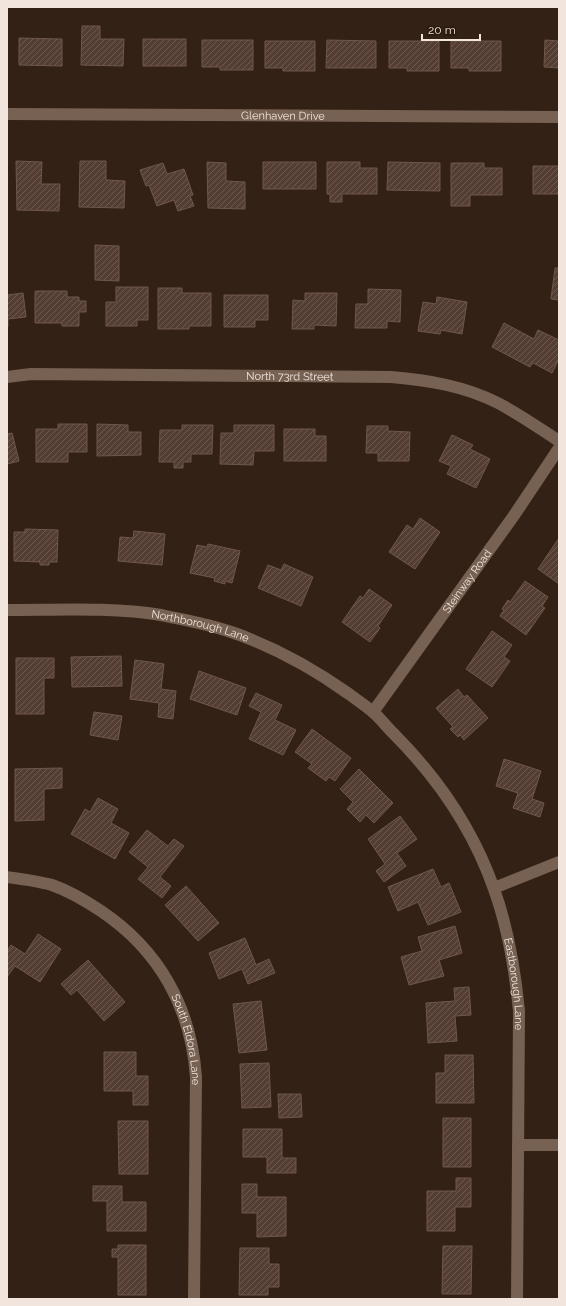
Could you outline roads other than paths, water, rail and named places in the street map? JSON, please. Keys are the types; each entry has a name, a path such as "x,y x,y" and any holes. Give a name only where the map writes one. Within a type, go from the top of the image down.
{"street":[{"name":"Glenhaven Drive","path":"7,114 559,117"},
{"name":"North 73rd Street","path":"7,377 31,374 383,377 416,379 440,383 478,395 499,404 559,441"},
{"name":"Steinway Road","path":"373,712 510,520 559,448"},
{"name":"Northborough Lane","path":"7,610 119,611 159,615 205,625 249,638 297,660 337,685 373,712"},
{"name":"Eastborough Lane","path":"373,712 421,762 468,829 494,888 510,946 518,1003 517,1299"},
{"path":"494,888 559,862"},
{"name":"South Eldora Lane","path":"7,877 52,885 81,898 107,915 130,934 152,957 177,997 188,1026 196,1077 194,1299"},
{"path":"518,1145 559,1145"}]}
